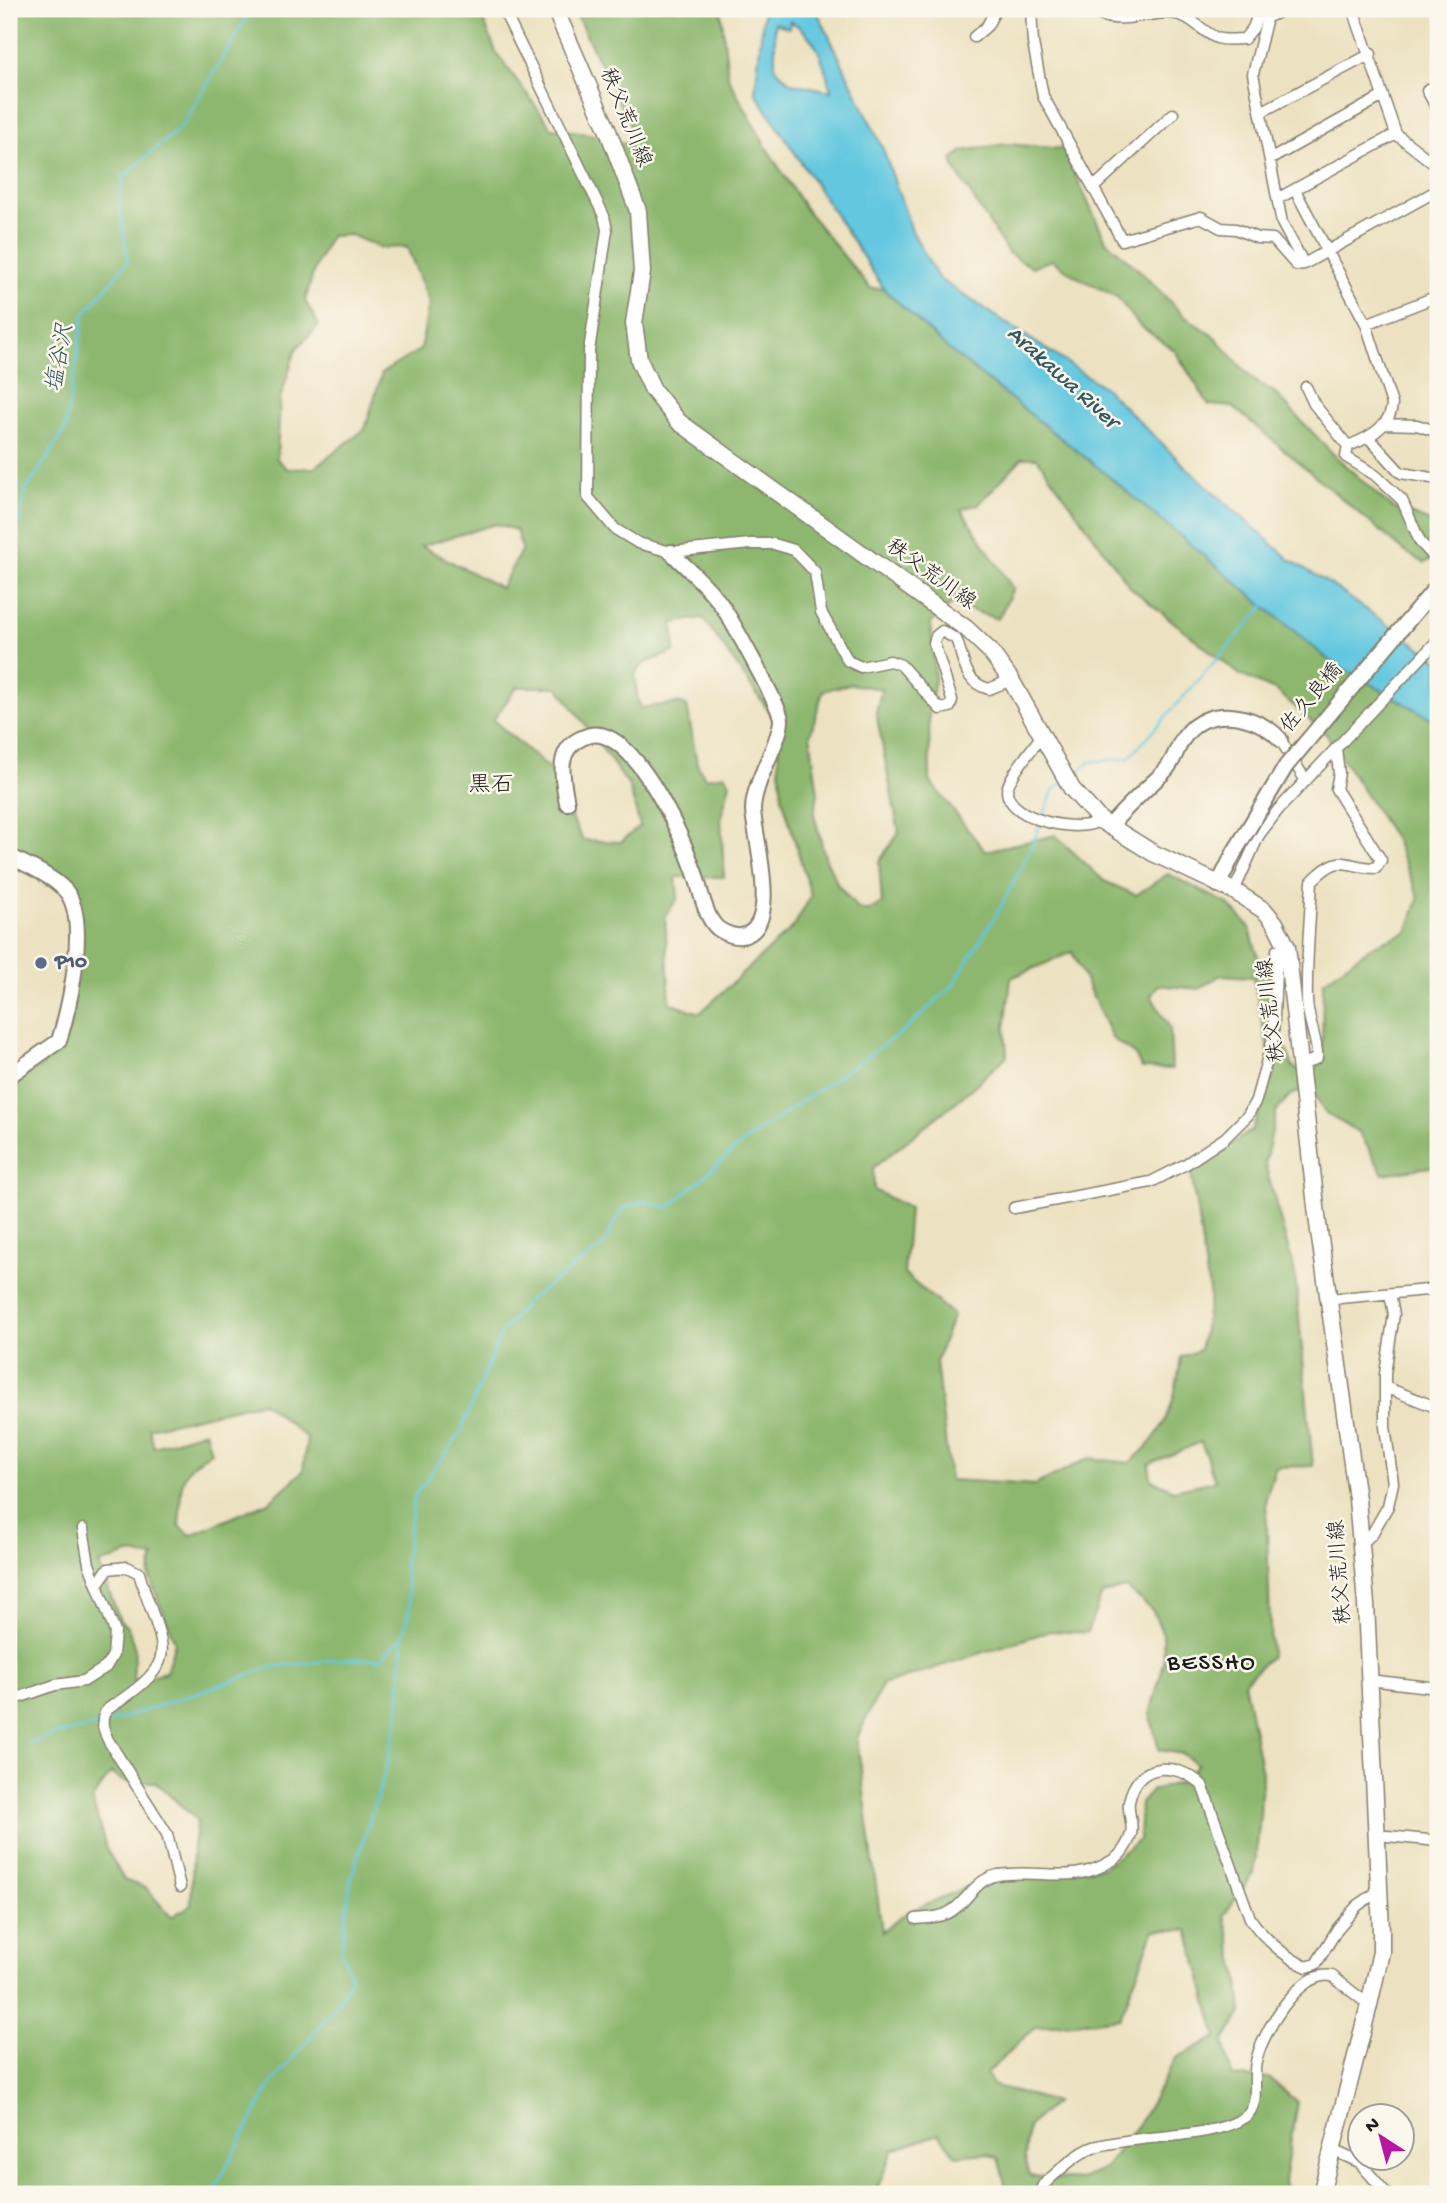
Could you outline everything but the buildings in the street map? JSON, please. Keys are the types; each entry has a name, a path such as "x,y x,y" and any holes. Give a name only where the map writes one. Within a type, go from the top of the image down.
{"main road":[{"name":"秩父荒川線","path":"555,9 608,131 638,211 642,272 634,323 639,360 653,390 679,422 960,624 990,652 1011,680 1072,789 1105,823 1218,885 1234,891 1265,911 1275,923 1287,947 1361,1544 1380,1890 1381,1952 1321,2194"}],"street":[{"path":"503,9 604,216 607,230 589,351 588,497 615,528 638,543 671,552 750,544 774,544 794,550 816,572 821,612 848,661 861,667 890,661 901,665 940,709 950,707 952,700 934,643 936,636 943,631 956,639 963,665 974,683 989,689 1011,680"},
{"path":"974,37 987,26 996,9"},
{"path":"1031,9 1033,43 1043,96 1122,240 1200,217 1221,228 1236,229 1257,238 1273,239 1296,265 1304,264 1438,191"},
{"path":"1091,9 1098,16 1118,18 1170,13 1188,17 1218,38 1244,39 1265,12 1284,9"},
{"path":"1353,9 1371,54 1396,134 1438,167"},
{"path":"1265,12 1253,74 1282,223 1304,264"},
{"path":"1261,112 1371,54"},
{"path":"1438,85 1427,90 1427,94 1438,111"},
{"path":"1270,159 1383,96"},
{"path":"1093,188 1173,114"},
{"path":"1279,198 1396,134"},
{"path":"1295,190 1366,324 1392,404 1383,424 1369,438 1348,446"},
{"path":"1366,324 1438,296"},
{"path":"1306,387 1314,404 1348,446 1346,457 1374,475 1402,500 1420,542 1438,561"},
{"path":"1383,424 1417,425 1438,432"},
{"path":"1369,438 1401,473 1438,479"},
{"path":"567,803 561,767 565,752 574,742 591,734 607,737 620,746 657,792 694,870 712,923 735,936 744,936 758,925 762,916 763,890 753,809 755,792 781,720 775,702 722,605 671,552"},
{"name":"佐久良橋","path":"1218,885 1235,851 1286,766 1438,585"},
{"path":"1234,891 1259,835 1336,748 1438,640"},
{"path":"1042,736 1008,783 1007,793 1011,801 1032,818 1084,828 1105,823 1165,772 1192,727 1209,719 1245,717 1265,725 1280,739 1306,781"},
{"path":"1301,1066 1317,1058 1318,1052 1308,1024 1307,999 1312,881 1334,864 1349,861 1364,868 1376,868 1381,860 1336,789 1339,773 1336,748"},
{"path":"9,856 66,890 75,908 77,927 74,963 59,1041 9,1076"},
{"path":"1014,1209 1151,1182 1186,1164 1233,1130 1248,1115 1256,1100 1273,1038 1277,950 1287,947"},
{"path":"1329,1299 1390,1294 1428,1287 1438,1289"},
{"path":"1361,1544 1372,1534 1388,1506 1393,1483 1385,1427 1385,1374 1394,1314 1390,1294"},
{"path":"1387,1388 1438,1408"},
{"path":"9,1700 55,1685 84,1681 106,1667 113,1656 115,1632 99,1583 89,1564 83,1529"},
{"path":"99,1583 108,1569 127,1567 139,1573 162,1642 159,1669 148,1681 108,1709 103,1714 102,1725 108,1740 167,1834 180,1887"},
{"path":"1369,1680 1438,1688"},
{"path":"916,1919 937,1918 951,1912 981,1881 999,1875 1076,1876 1117,1858 1131,1837 1129,1804 1134,1788 1141,1776 1157,1768 1170,1767 1189,1773 1202,1785 1250,1919 1258,1930 1298,1963 1307,1967 1316,1964 1338,1928 1357,1906 1380,1890"},
{"path":"1377,1835 1438,1841"},
{"path":"1039,2194 1042,2185 1091,2148 1148,2137 1225,2128 1246,2116 1255,2105 1254,2073 1261,2047 1291,1996 1314,1979 1325,1975 1332,1976 1369,2005"},
{"path":"1332,2150 1359,2162 1387,2194"}],"green space":[{"path":"9,9 479,9 496,52 552,128 585,133 629,145 631,127 575,12 560,9 721,9 728,77 766,147 806,210 870,288 884,289 948,349 1100,469 1330,661 1438,722 1438,1166 1383,1174 1359,1132 1326,1114 1311,1089 1290,1095 1276,1112 1265,1164 1295,1274 1313,1466 1276,1467 1266,1498 1271,1656 1244,1682 1262,1773 1260,1817 1254,1873 1224,1915 1239,1980 1242,2013 1224,2041 1232,2077 1269,2078 1297,2102 1284,2181 1287,2194 1008,2194 998,2158 987,2153 956,2156 939,2134 893,2150 875,2194 9,2194 9,1081 43,1066 79,963 69,889 9,844","holes":["351,235 380,248 407,247 429,302 421,349 382,373 365,429 314,468 287,469 277,459 280,399 296,349 319,325 305,301 314,270 330,236","1022,458 1037,458 1131,588 1240,675 1277,691 1327,735 1394,838 1419,897 1407,932 1372,946 1323,982 1322,1059 1309,1075 1293,1067 1269,1004 1273,981 1260,963 1249,926 1228,904 1168,874 1136,895 1104,881 1055,835 985,851 930,781 929,713 935,680 931,623 952,604 998,619 1013,589 961,509 979,504","496,524 516,530 522,549 501,588 421,546","703,618 775,720 782,797 811,896 794,926 700,1013 670,1003 665,916 678,898 676,877 724,877 721,818 730,783 725,775 705,778 697,764 687,706 678,703 641,708 635,674 643,664 675,651 673,623","850,684 882,689 876,712 899,833 879,861 882,903 868,911 858,909 838,885 825,857 814,814 818,794 810,735 823,691","517,687 558,687 629,786 640,826 621,842 583,840 567,810 554,773 493,720","1072,952 1112,1038 1135,1055 1142,1068 1172,1069 1170,1028 1151,996 1158,985 1198,989 1221,975 1253,977 1273,1074 1252,1130 1191,1172 1210,1297 1200,1350 1181,1357 1176,1389 1161,1429 1129,1463 1089,1458 1035,1485 950,1480 936,1362 953,1315 904,1274 909,1208 874,1190 873,1168 962,1097 1007,1056 1005,1029 1011,978","263,1402 307,1438 303,1471 269,1502 191,1535 179,1526 181,1491 191,1467 211,1452 205,1431 154,1447 149,1428","1201,1442 1215,1481 1173,1490 1151,1479 1149,1464","128,1554 154,1557 149,1576 175,1642 166,1672 133,1680 135,1649 128,1627 120,1621 99,1564","1127,1588 1153,1611 1163,1634 1164,1662 1150,1714 1159,1750 1183,1754 1197,1765 1181,1782 1152,1790 1141,1802 1139,1840 1103,1867 981,1881 907,1912 882,1932 857,1738 882,1685 1050,1631 1087,1633 1102,1594","111,1773 124,1782 155,1782 197,1820 193,1846 191,1905 171,1917 146,1888 124,1880 106,1848 92,1799","1154,1930 1188,1930 1217,2037 1176,2058 1143,2117 1105,2168 1079,2180 1030,2176 1025,2158 1028,2127 1055,2102 992,2085 986,2074 1035,2027 1120,2018"]},
{"path":"1006,144 1063,149 1106,241 1184,316 1215,337 1251,378 1274,392 1334,455 1391,507 1438,525 1438,556 1424,563 1404,551 1233,407 1209,405 1175,351 1139,325 1117,297 1075,276 1052,260 1032,267 1008,253 955,169 952,159 963,151"}],"water":[{"name":"Arakawa River","path":"764,9 816,9 883,149 912,231 938,278 1105,388 1191,472 1289,559 1330,584 1438,660 1438,722 1330,661 1100,469 948,349 884,289 755,92","holes":["790,21 800,27 818,51 831,91 791,83 775,68 775,23 789,28"]}],"waterway":[{"name":"塩谷沢","path":"9,550 18,530 25,492 65,430 84,315 128,261 119,202 123,177 182,126 252,9"},
{"path":"1071,777 1090,762 1129,758 1266,604"},
{"path":"212,2194 271,2084 334,2009 351,1978 341,1952 351,1879 383,1778 399,1715 403,1635 410,1607 404,1562 415,1495 459,1436 501,1333 529,1300 602,1247 622,1209 645,1201 668,1208 742,1143 906,1029 953,985 1000,908 1031,848 1053,791 1063,783"},
{"path":"106,1724 271,1667 342,1659 381,1659 403,1635"},
{"path":"29,1745 52,1735 100,1725"}],"place":[{"name":"P10","path":"41,963"}],"district":[{"name":"黒石","path":"491,786"},
{"name":"BESSHO","path":"1212,1664"}]}
